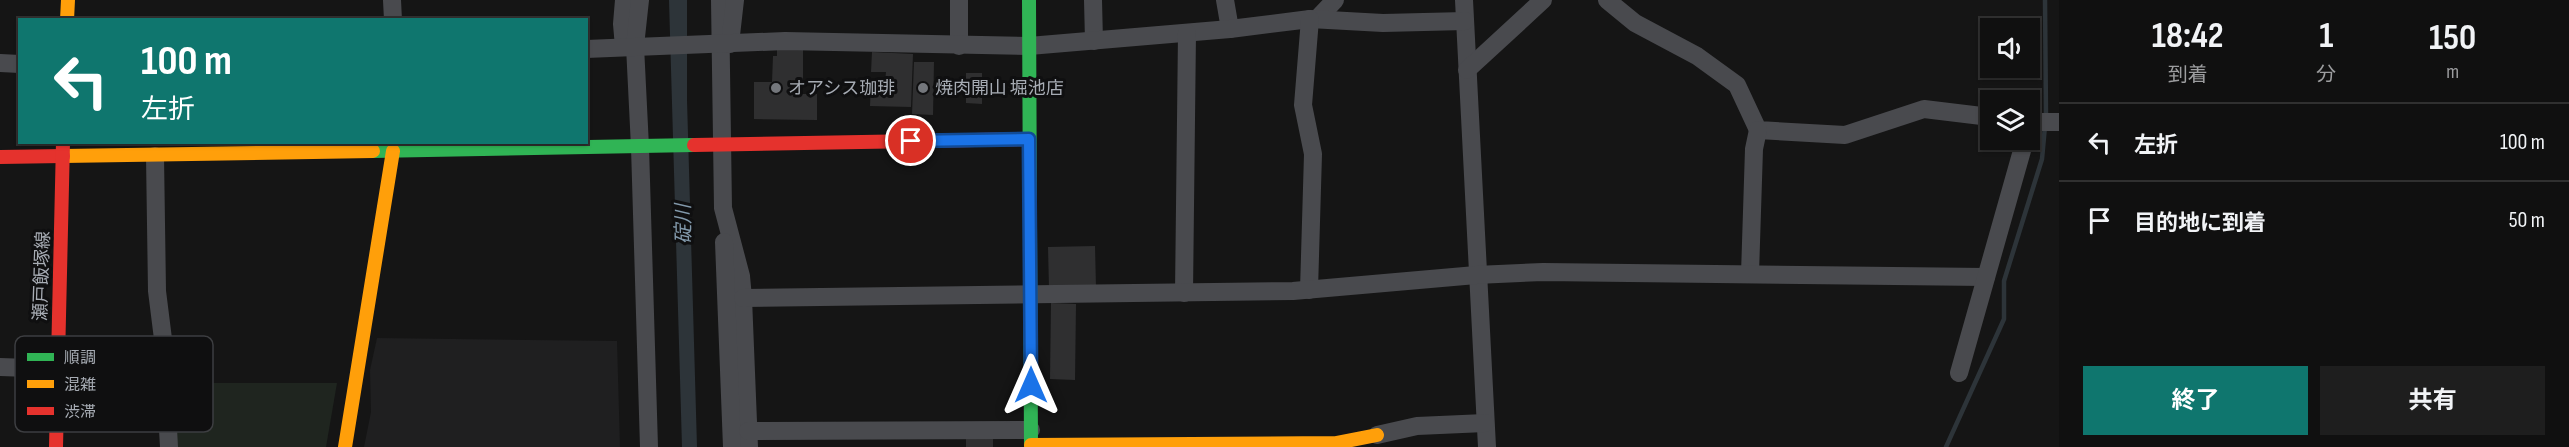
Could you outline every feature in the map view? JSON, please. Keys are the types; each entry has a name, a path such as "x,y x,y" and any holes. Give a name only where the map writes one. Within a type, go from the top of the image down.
{"street":[{"path":"67,18 68,0"},
{"path":"392,0 393,18"},
{"path":"624,0 622,24 634,47"},
{"path":"640,0 634,47 643,147 649,447"},
{"path":"720,0 722,44 720,145 732,447"},
{"path":"722,44 735,0"},
{"path":"959,0 959,46"},
{"path":"1029,0 1031,441"},
{"path":"1093,0 1094,41"},
{"path":"1225,0 1230,29"},
{"path":"1310,290 1312,154 1303,105 1314,19 1335,0"},
{"path":"1464,0 1486,447"},
{"path":"1467,70 1543,0"},
{"path":"1607,0 1635,23 1697,56 1737,85 1758,130 1754,149 1750,274"},
{"path":"588,49 838,41 959,46 1029,46 1230,29 1314,19 1383,23 1465,21"},
{"path":"1185,293 1187,33"},
{"path":"0,63 18,64"},
{"path":"1758,130 1845,135 1924,109 1980,116"},
{"path":"2040,125 2059,122"},
{"path":"0,157 63,149 155,156 393,147 643,147 1029,139"},
{"path":"345,447 393,147"},
{"name":"瀬戸飯塚線","path":"58,336 63,149"},
{"path":"1959,373 2022,150"},
{"path":"155,156 157,291 164,336"},
{"path":"723,208 741,276 748,439 1336,443 1417,426 1485,423"},
{"path":"743,298 1030,296 1310,290 1476,275 1543,272 1986,277"},
{"path":"0,367 15,368"},
{"name":"瀬戸飯塚線","path":"56,432 56,447"},
{"path":"168,432 169,447"}],"shaded area":[{"path":"377,338 617,341 620,447 364,447 371,412 370,370"},
{"path":"213,383 337,383 326,447 174,447 173,432 213,432"}],"water":[{"name":"碇川","path":"669,0 687,0 687,100 697,447 682,447"}],"building":[{"name":"オアシス珈琲","path":"777,48 803,48 803,80 798,80 798,94 817,94 817,120 754,119 754,82 772,82 773,56 777,56"},
{"path":"872,52 913,54 911,107 870,106 871,81 885,82 886,72 871,72"},
{"name":"焼肉開山 堀池店","path":"914,62 934,62 933,115 912,114"},
{"path":"966,73 982,73 982,104 966,103"},
{"path":"1095,246 1096,287 1049,288 1048,247"},
{"path":"1051,303 1076,304 1075,380 1050,379"},
{"path":"966,436 993,436 993,447 966,447"}],"waterway":[{"path":"2045,0 2046,117"},
{"path":"1946,447 2004,319 2004,281 2042,159 2045,126"}],"traffic: fast":[{"path":"1029,0 1031,447"},
{"path":"373,151 694,145"}],"traffic: slow":[{"path":"67,18 68,0"},
{"path":"63,156 373,151"},
{"path":"345,447 393,151"},
{"path":"1031,445 1336,443 1377,435"}],"traffic: jam":[{"path":"694,145 1029,139"},
{"path":"59,336 63,144"},
{"path":"0,157 63,156"},
{"path":"56,432 56,447"}],"place":[{"name":"オアシス珈琲","path":"776,88"},
{"name":"焼肉開山 堀池店","path":"923,88"}],"route":[{"path":"911,141 1029,139 1031,385"}]}
